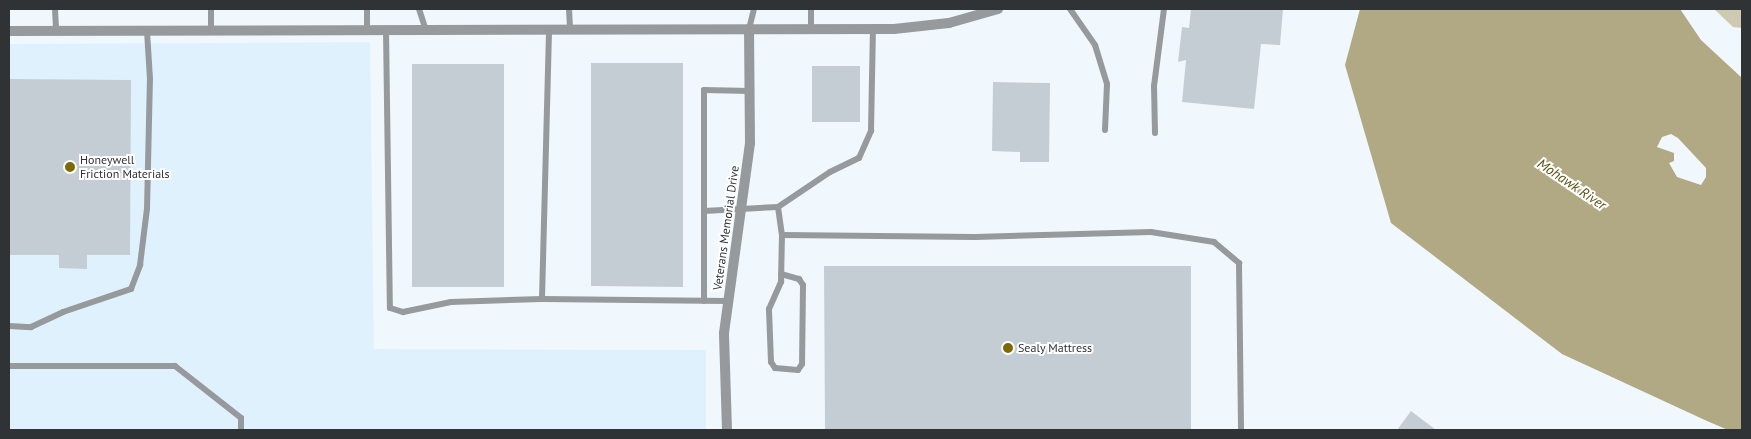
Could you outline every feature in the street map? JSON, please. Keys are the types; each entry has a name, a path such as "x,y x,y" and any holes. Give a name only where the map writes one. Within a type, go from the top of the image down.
{"street":[{"path":"9,31 873,29 949,23 998,9"},
{"name":"Veterans Memorial Drive","path":"727,430 723,358 728,301 750,143 749,29"}],"lane":[{"path":"55,9 56,31"},
{"path":"211,9 211,31"},
{"path":"367,9 367,30"},
{"path":"419,9 426,30"},
{"path":"569,9 570,30"},
{"path":"749,29 754,9"},
{"path":"811,9 811,29"},
{"path":"1070,9 1095,45 1107,84 1105,130"},
{"path":"1155,133 1154,86 1164,9"},
{"path":"704,211 742,207 778,207 830,172 859,158 871,131 873,29"},
{"path":"386,30 390,308 403,312 451,302 542,299 728,301"},
{"path":"542,299 549,30"},
{"path":"9,326 31,327 63,312 131,289 140,265 147,209 150,79 147,31"},
{"path":"704,301 704,90 750,91"},
{"path":"778,207 782,236 781,274 778,293 770,301 769,309 771,362 775,368 798,370 802,364 803,285 799,279 781,274"},
{"path":"782,236 975,237 1151,232 1214,242 1239,262 1241,430"},
{"path":"9,366 175,366 241,418 241,430"}],"shaded area":[{"path":"1714,9 1742,9 1742,28 1733,27"},
{"name":"Honeywell Friction Materials","path":"370,42 374,349 706,350 706,430 9,430 9,44"}],"water":[{"name":"Mohawk River","path":"1360,9 1680,9 1701,40 1742,78 1742,430 1728,430 1562,354 1391,223 1345,65","holes":["1671,134 1678,138 1706,168 1706,177 1701,185 1677,177 1669,163 1674,161 1674,153 1657,147 1662,137"]}],"building":[{"path":"1191,9 1283,9 1280,45 1261,44 1254,109 1182,102 1186,60 1178,62 1182,27 1189,28"},
{"path":"591,63 683,63 683,287 591,286"},
{"path":"412,64 504,64 504,287 412,287"},
{"path":"812,66 860,66 860,122 812,122"},
{"name":"Honeywell Friction Materials","path":"9,79 131,80 130,255 87,255 87,269 59,268 59,255 9,255"},
{"path":"993,82 1050,83 1049,162 1020,162 1020,152 992,151"},
{"name":"Sealy Mattress","path":"824,266 1191,266 1191,430 825,430"},
{"path":"1411,411 1436,430 1397,430"}],"place":[{"name":"Honeywell Friction Materials","path":"70,167"},
{"name":"Sealy Mattress","path":"1008,348"}]}
